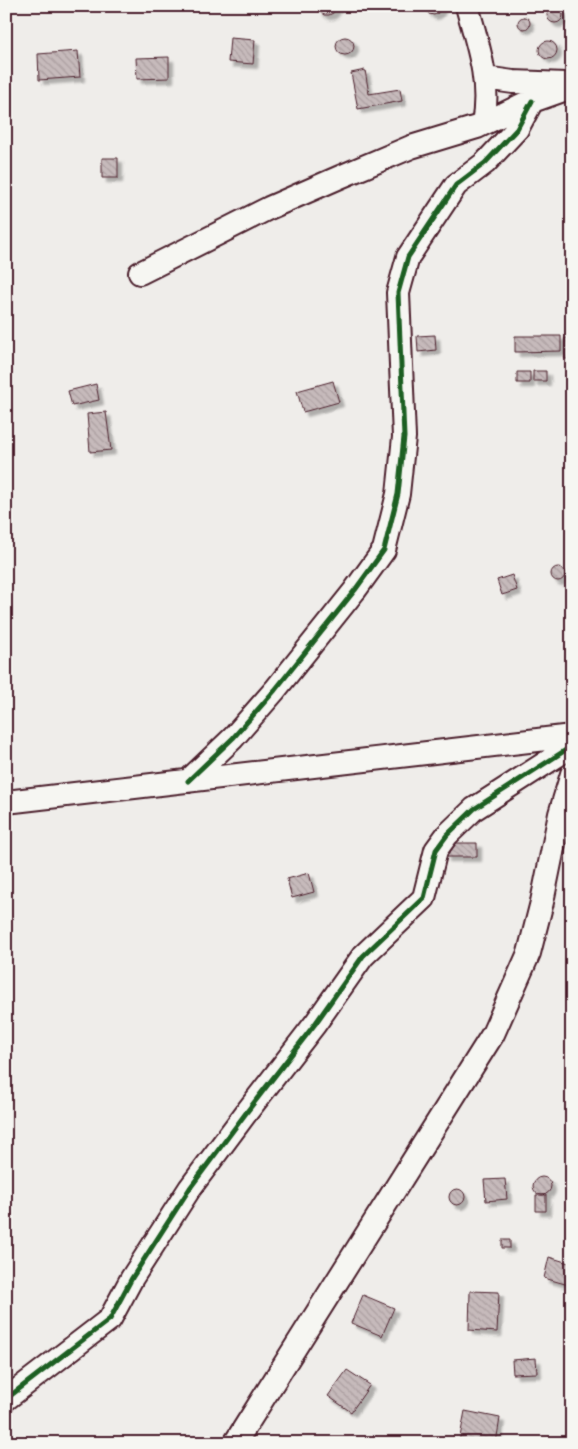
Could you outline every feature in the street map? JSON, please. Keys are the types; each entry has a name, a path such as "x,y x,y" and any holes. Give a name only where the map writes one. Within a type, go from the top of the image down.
{"street":[{"path":"467,6 487,87 487,107 483,124"},
{"path":"485,78 513,82 572,85"},
{"path":"140,273 269,208 340,177 411,147 483,124 572,85"},
{"path":"188,781 233,738 275,690 355,590 384,550 398,494 404,437 398,293 408,257 456,185 486,163 517,129 532,101"},
{"path":"6,802 572,736"},
{"path":"6,1399 110,1319 132,1278 190,1188 315,1024 364,956 424,898 436,850 447,835 474,809 572,746"},
{"path":"235,1443 493,1034 529,953 542,902 560,814 572,774"}],"building":[{"path":"317,6 336,6 336,9 329,15 324,15"},
{"path":"425,6 441,6 441,9 434,15 429,14"},
{"path":"552,7 558,7 563,12 561,21 552,23 547,18 547,12"},
{"path":"522,17 526,17 530,23 526,29 522,29 518,25 518,21"},
{"path":"572,27 572,42 569,35"},
{"path":"345,37 351,40 354,46 351,52 345,55 339,52 336,46 339,40"},
{"path":"230,38 255,40 253,64 228,62"},
{"path":"548,41 554,44 557,50 554,56 548,59 542,56 539,50 542,44"},
{"path":"78,51 80,77 39,80 38,54"},
{"path":"169,57 169,78 137,79 136,58"},
{"path":"365,70 369,94 400,89 402,101 358,109 351,73"},
{"path":"102,158 118,158 118,178 102,178"},
{"path":"435,335 436,350 418,352 417,336"},
{"path":"515,336 561,336 561,351 515,352"},
{"path":"565,338 572,338 572,359 565,359"},
{"path":"533,371 546,371 546,381 533,381"},
{"path":"517,372 530,372 530,383 517,383"},
{"path":"333,381 339,402 303,412 297,391"},
{"path":"96,384 99,400 72,406 68,391"},
{"path":"106,412 111,450 90,452 87,414"},
{"path":"558,567 563,569 565,574 563,579 558,581 553,579 551,574 553,569"},
{"path":"512,575 517,590 502,595 497,580"},
{"path":"445,843 477,843 477,857 445,857"},
{"path":"309,873 314,892 292,898 287,879"},
{"path":"542,1177 548,1180 551,1186 548,1192 542,1195 536,1192 533,1186 536,1180"},
{"path":"505,1179 507,1199 486,1201 484,1180"},
{"path":"454,1189 460,1189 465,1194 463,1203 454,1205 449,1200 449,1194"},
{"path":"536,1195 546,1195 546,1211 536,1211"},
{"path":"502,1240 510,1240 510,1248 502,1248"},
{"path":"549,1257 572,1264 572,1286 544,1278"},
{"path":"470,1291 499,1292 497,1332 469,1330"},
{"path":"363,1295 394,1308 382,1336 351,1323"},
{"path":"536,1358 537,1373 513,1374 512,1360"},
{"path":"347,1370 370,1385 351,1412 328,1396"},
{"path":"465,1411 500,1418 496,1443 459,1442"}],"cycle path":[{"path":"188,781 233,738 275,690 355,590 384,550 398,494 404,437 398,293 408,257 456,185 485,163 517,129 532,101"},
{"path":"6,1399 110,1319 132,1278 190,1188 315,1024 363,956 424,898 436,850 447,835 474,809 572,746"}]}
